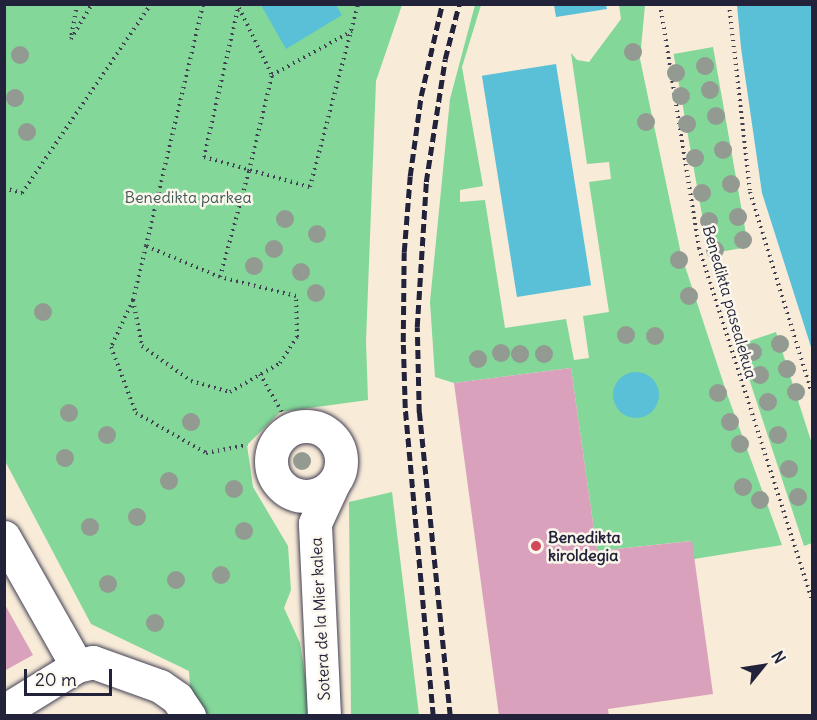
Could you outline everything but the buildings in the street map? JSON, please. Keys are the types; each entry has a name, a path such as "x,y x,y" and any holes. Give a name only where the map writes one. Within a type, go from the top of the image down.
{"street":[{"path":"314,426 334,439 340,450 341,462 339,474 333,484 314,496 291,493 274,477 271,466 275,444 291,428 314,426"},
{"name":"Sotera de la Mier kalea","path":"324,716 315,523 333,484"},
{"name":"Sotera de la Mier kalea","path":"291,493 315,523"},
{"path":"4,537 77,666"},
{"path":"19,708 77,666 93,662 160,686 177,698 189,716"}],"path":[{"path":"77,4 71,39 92,4"},
{"path":"4,188 22,193 151,4"},
{"path":"203,4 133,300 111,346 136,413 206,453 247,445"},
{"path":"239,6 204,157 310,187 358,4"},
{"name":"Benedikta pasealekua","path":"660,4 699,248 813,599"},
{"path":"729,4 750,192 813,393"},
{"path":"220,277 272,75 239,6"},
{"path":"272,75 351,31"},
{"path":"133,300 142,346 191,381 230,392 280,363 297,337 296,296 220,277 146,246"},
{"path":"260,374 291,428"}],"green space":[{"name":"Benedikta parkea","path":"4,5 402,5 376,81 366,341 368,400 280,412 247,445 253,487 288,546 291,590 284,608 300,643 311,715 199,715 190,687 189,671 91,624 5,461"},
{"path":"475,5 481,5 462,67 483,186 460,190 460,202 485,200 505,328 566,319 574,360 589,358 583,316 609,312 589,182 611,179 609,162 587,164 571,53 577,60 589,62 621,19 619,5 645,5 640,59 681,254 727,394 782,545 694,559 691,541 597,551 571,368 454,383 435,377 430,302 450,99"},
{"path":"713,47 748,247 709,254 674,54"},
{"path":"776,332 812,444 812,543 804,546 738,345"},
{"path":"392,492 419,715 351,715 349,502"}],"water":[{"path":"261,5 336,5 342,15 286,49"},
{"path":"554,5 606,5 607,9 556,17"},
{"path":"737,5 812,5 812,350 762,193"},
{"path":"556,64 591,285 517,297 482,76"},
{"path":"636,372 645,373 652,379 658,386 658,404 652,411 645,417 636,418 627,417 620,411 614,404 613,395 614,386 620,379 627,373"}],"railway":[{"path":"433,716 405,408 404,252 410,176 421,96 442,4"},
{"path":"450,716 419,413 417,327 426,182 445,59 459,4"}],"place":[{"name":"Benedikta kiroldegia","path":"536,546"}]}
